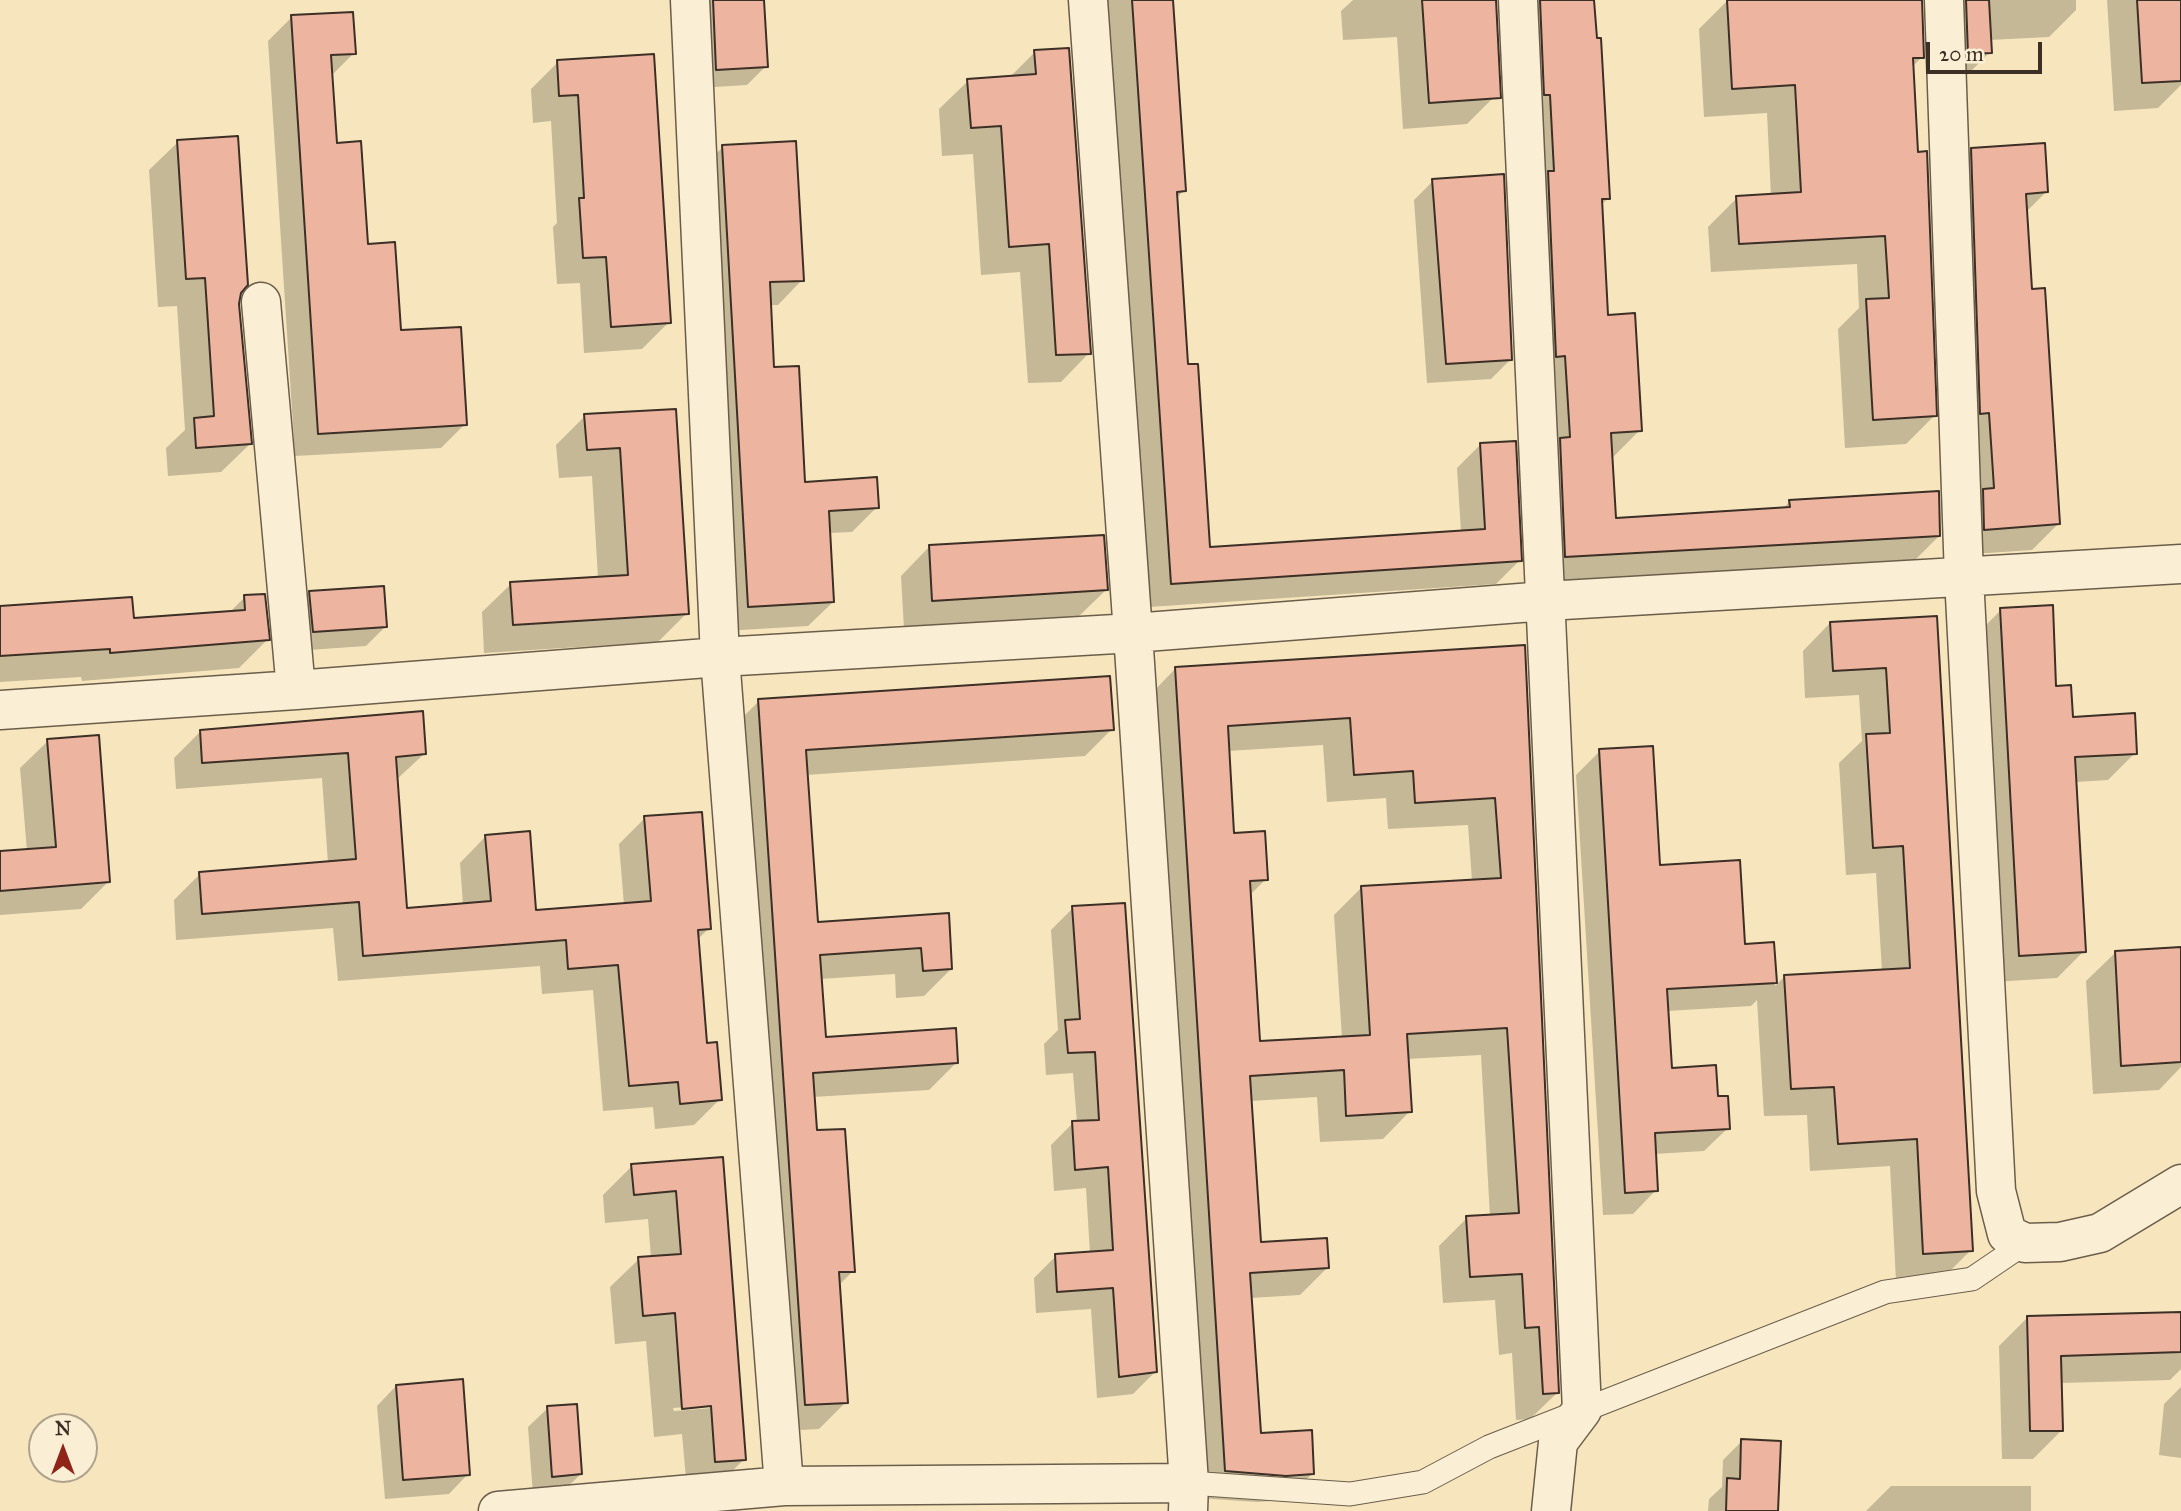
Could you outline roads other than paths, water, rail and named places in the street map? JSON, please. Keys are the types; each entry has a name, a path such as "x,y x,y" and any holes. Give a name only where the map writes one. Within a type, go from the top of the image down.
{"street":[{"path":"690,0 720,657 784,1486"},
{"path":"498,1511 784,1486 1189,1497 1133,633 1088,0"},
{"path":"1518,0 1582,1410 1558,1442 1551,1511"},
{"path":"1944,0 1964,578 1996,1191 2007,1234 2025,1243 2060,1242 2100,1233 2181,1184"},
{"path":"261,302 296,690"},
{"path":"0,710 720,657 1133,633 1546,600 2181,564"}],"lane":[{"path":"1189,1497 1350,1494 1423,1482 1489,1447 1885,1292 1972,1279 2025,1243"}]}
